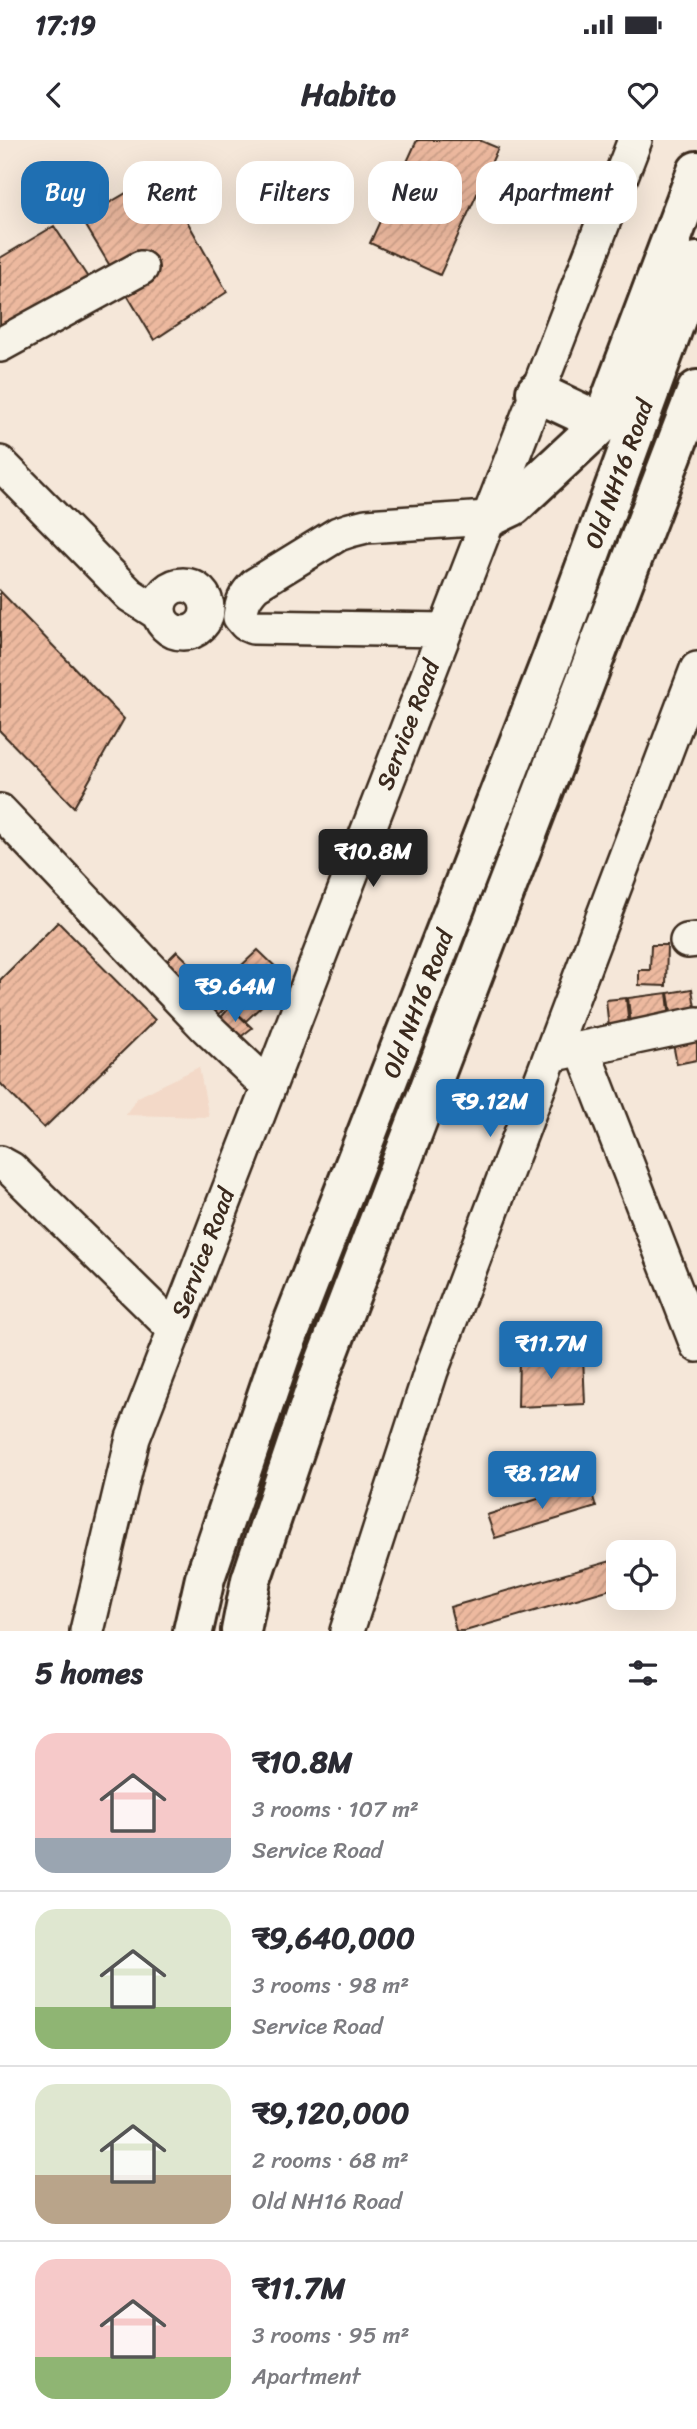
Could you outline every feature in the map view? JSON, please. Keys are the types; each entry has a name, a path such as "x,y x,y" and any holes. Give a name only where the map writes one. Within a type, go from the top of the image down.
{"main road":[{"path":"488,518 513,506 602,423 697,171"},
{"name":"Old NH16 Road","path":"193,1631 205,1578 281,1354 552,658 697,262"},
{"name":"Old NH16 Road","path":"241,1631 251,1580 320,1375 697,390"},
{"path":"536,392 602,423"}],"street":[{"name":"Service Road","path":"87,1631 133,1438 635,140"},
{"path":"0,345 141,268"},
{"path":"0,463 130,595 158,613 163,594 172,587 183,584 193,587 201,594 207,616 240,617 253,627 445,629"},
{"path":"240,617 244,596 255,585 338,534 366,526 488,518"},
{"path":"347,1631 431,1371 566,1052 697,669"},
{"path":"0,811 206,1027 268,1086"},
{"path":"566,1052 697,1024"},
{"path":"566,1052 697,1345"},
{"path":"0,1163 10,1168 174,1329"}],"shaded area":[{"path":"199,1067 209,1117 125,1115 138,1097"}],"building":[{"path":"417,140 479,140 498,148 492,161 476,161 476,196 440,275 370,243 379,224 462,224 462,161 407,161"},
{"path":"123,195 123,224 189,224 227,292 154,340 85,224 109,224 109,203"},
{"path":"54,226 104,302 0,356 0,258"},
{"path":"0,591 124,719 74,807 0,731"},
{"path":"58,922 155,1020 44,1128 0,1083 0,980"},
{"path":"651,945 667,945 666,986 639,985 639,970 650,970"},
{"path":"258,950 284,975 267,991 242,965"},
{"path":"177,951 230,1003 217,1016 164,964"},
{"path":"261,989 270,998 246,1021 237,1013"},
{"path":"692,989 696,1013 672,1017 668,993"},
{"path":"667,993 670,1019 631,1025 628,998"},
{"path":"626,998 629,1026 609,1029 606,1000"},
{"path":"230,1007 252,1028 238,1039 218,1021"},
{"path":"697,1033 697,1060 677,1064 672,1039"},
{"path":"519,1356 583,1356 585,1404 518,1407"},
{"path":"589,1483 596,1507 495,1538 487,1515"},
{"path":"606,1562 606,1590 465,1631 456,1631 450,1607"}]}
